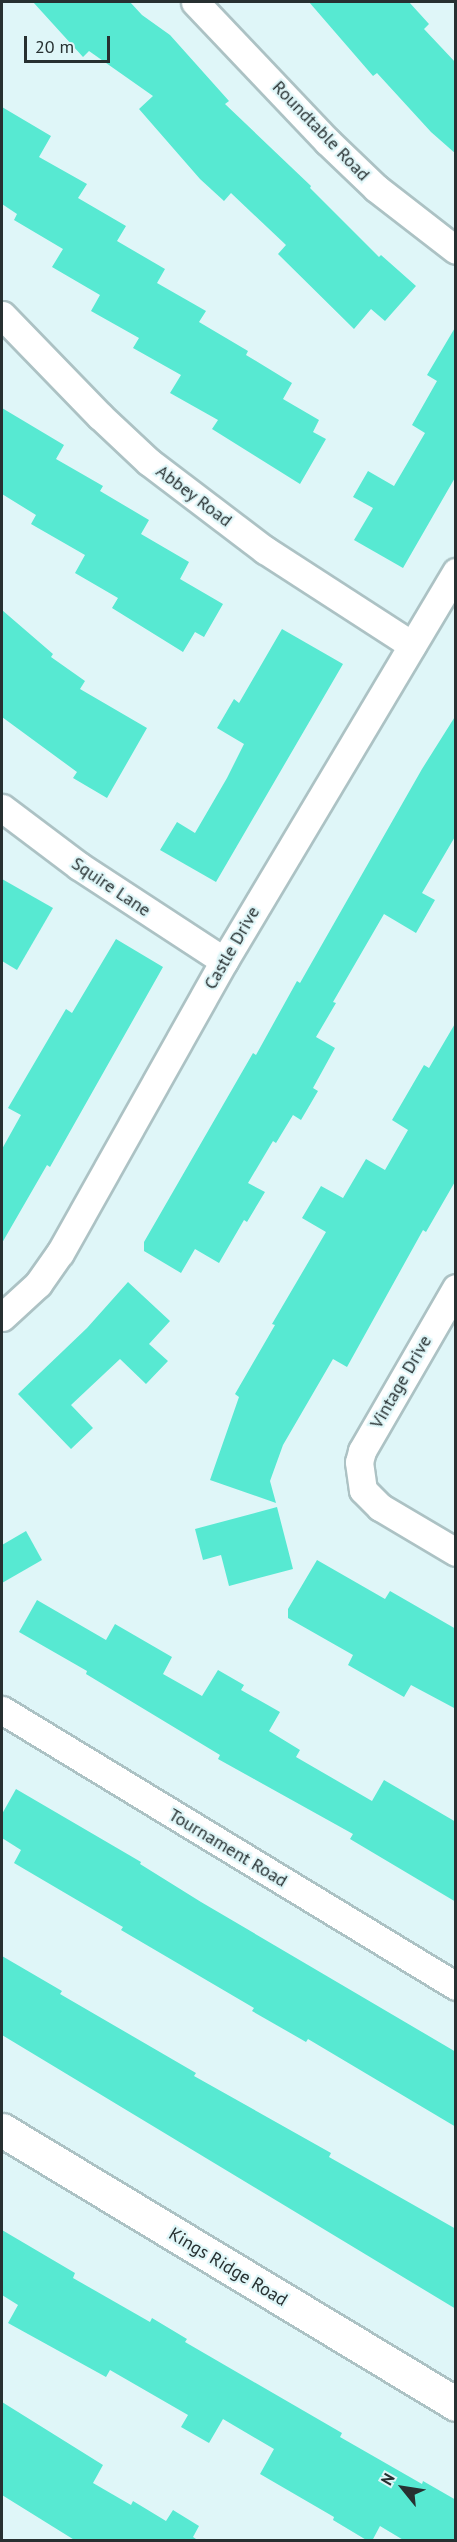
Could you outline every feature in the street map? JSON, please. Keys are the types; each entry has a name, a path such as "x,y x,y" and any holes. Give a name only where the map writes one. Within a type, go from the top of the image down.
{"street":[{"name":"Roundtable Road","path":"195,2 327,141 376,188 456,250"},
{"name":"Abbey Road","path":"2,315 100,416 149,462 265,550 412,645"},
{"name":"Castle Drive","path":"2,1317 38,1284 60,1253 224,961 456,572"},
{"name":"Squire Lane","path":"2,808 78,866 224,961"},
{"name":"Vintage Drive","path":"456,1288 362,1451 359,1462 363,1490 380,1507 456,1552"},
{"name":"Tournament Road","path":"2,1710 456,1986"},
{"name":"Kings Ridge Road","path":"2,2130 456,2404"}],"building":[{"path":"33,2 130,2 142,15 170,35 229,101 225,104 311,186 310,188 379,257 381,255 416,286 385,321 371,309 354,329 278,254 286,245 231,193 224,201 200,179 139,109 153,96 89,51 83,57"},
{"path":"309,2 409,2 429,24 424,29 456,63 456,154 431,132 377,73 373,76"},
{"path":"2,107 51,136 39,157 87,184 78,198 126,226 117,241 165,269 157,283 206,311 199,322 248,351 246,355 292,383 283,399 319,420 313,432 326,439 300,484 212,429 218,420 170,393 181,375 133,348 139,338 91,311 100,295 52,267 63,249 14,220 17,214 2,204"},
{"path":"456,326 456,476 403,568 354,540 373,508 353,497 368,471 394,486 425,433 412,425 437,381 427,375"},
{"path":"2,408 64,445 56,459 103,486 100,491 149,520 141,534 189,562 180,579 223,604 204,637 195,632 183,652 112,608 118,598 75,573 85,555 31,524 36,515 2,494"},
{"path":"2,610 53,654 51,657 85,681 80,689 147,728 107,798 73,778 77,772 2,717"},
{"path":"282,629 343,664 216,882 160,850 177,822 195,833 227,778 244,744 217,728 234,699 239,703"},
{"path":"456,715 456,835 422,893 435,900 416,933 384,914 333,1002 336,1003 316,1037 335,1048 313,1088 318,1091 301,1120 293,1115 276,1143 273,1141 248,1183 265,1192 247,1222 244,1220 219,1263 195,1249 181,1273 144,1251 144,1242 253,1053 256,1055 297,981 300,983 422,769"},
{"path":"2,879 53,908 17,970 2,961"},
{"path":"116,939 163,967 50,1167 47,1165 2,1243 2,1149 21,1115 8,1108 66,1009 72,1013"},
{"path":"456,1022 456,1180 426,1232 423,1230 347,1367 333,1359 283,1445 270,1481 276,1503 210,1480 239,1397 235,1394 275,1325 272,1324 326,1232 302,1218 321,1186 343,1198 366,1159 385,1170 408,1130 392,1120 424,1065 429,1068"},
{"path":"128,1282 170,1321 149,1344 168,1361 146,1384 120,1359 71,1405 93,1428 71,1449 18,1394 87,1328"},
{"path":"277,1507 293,1569 229,1586 221,1555 203,1560 195,1529"},
{"path":"26,1531 42,1560 2,1583 2,1545"},
{"path":"317,1560 385,1599 390,1591 456,1629 456,1709 411,1685 404,1697 348,1665 353,1655 288,1618 288,1609"},
{"path":"37,1600 106,1640 115,1624 172,1657 163,1674 202,1696 218,1670 244,1685 241,1690 280,1712 269,1731 300,1750 296,1757 372,1801 384,1780 456,1822 456,1902 350,1839 353,1834 218,1759 220,1755 86,1674 87,1671 19,1632"},
{"path":"16,1789 141,1862 140,1864 201,1902 456,2052 456,2127 308,2039 306,2042 252,2011 254,2008 121,1930 123,1927 14,1863 21,1850 2,1838 2,1814"},
{"path":"2,1956 62,1991 60,1994 196,2073 194,2076 331,2153 329,2157 456,2229 456,2309 2,2035"},
{"path":"2,2230 75,2273 73,2278 150,2322 152,2318 187,2339 185,2342 342,2433 340,2437 422,2484 423,2481 456,2500 456,2541 405,2541 380,2526 372,2541 368,2541 333,2520 334,2517 260,2474 274,2449 223,2419 209,2443 181,2427 188,2415 110,2370 106,2377 8,2323 18,2305 2,2295"},
{"path":"2,2402 103,2465 93,2483 131,2505 133,2501 166,2521 173,2510 199,2526 193,2537 199,2541 76,2541 2,2495"}]}
